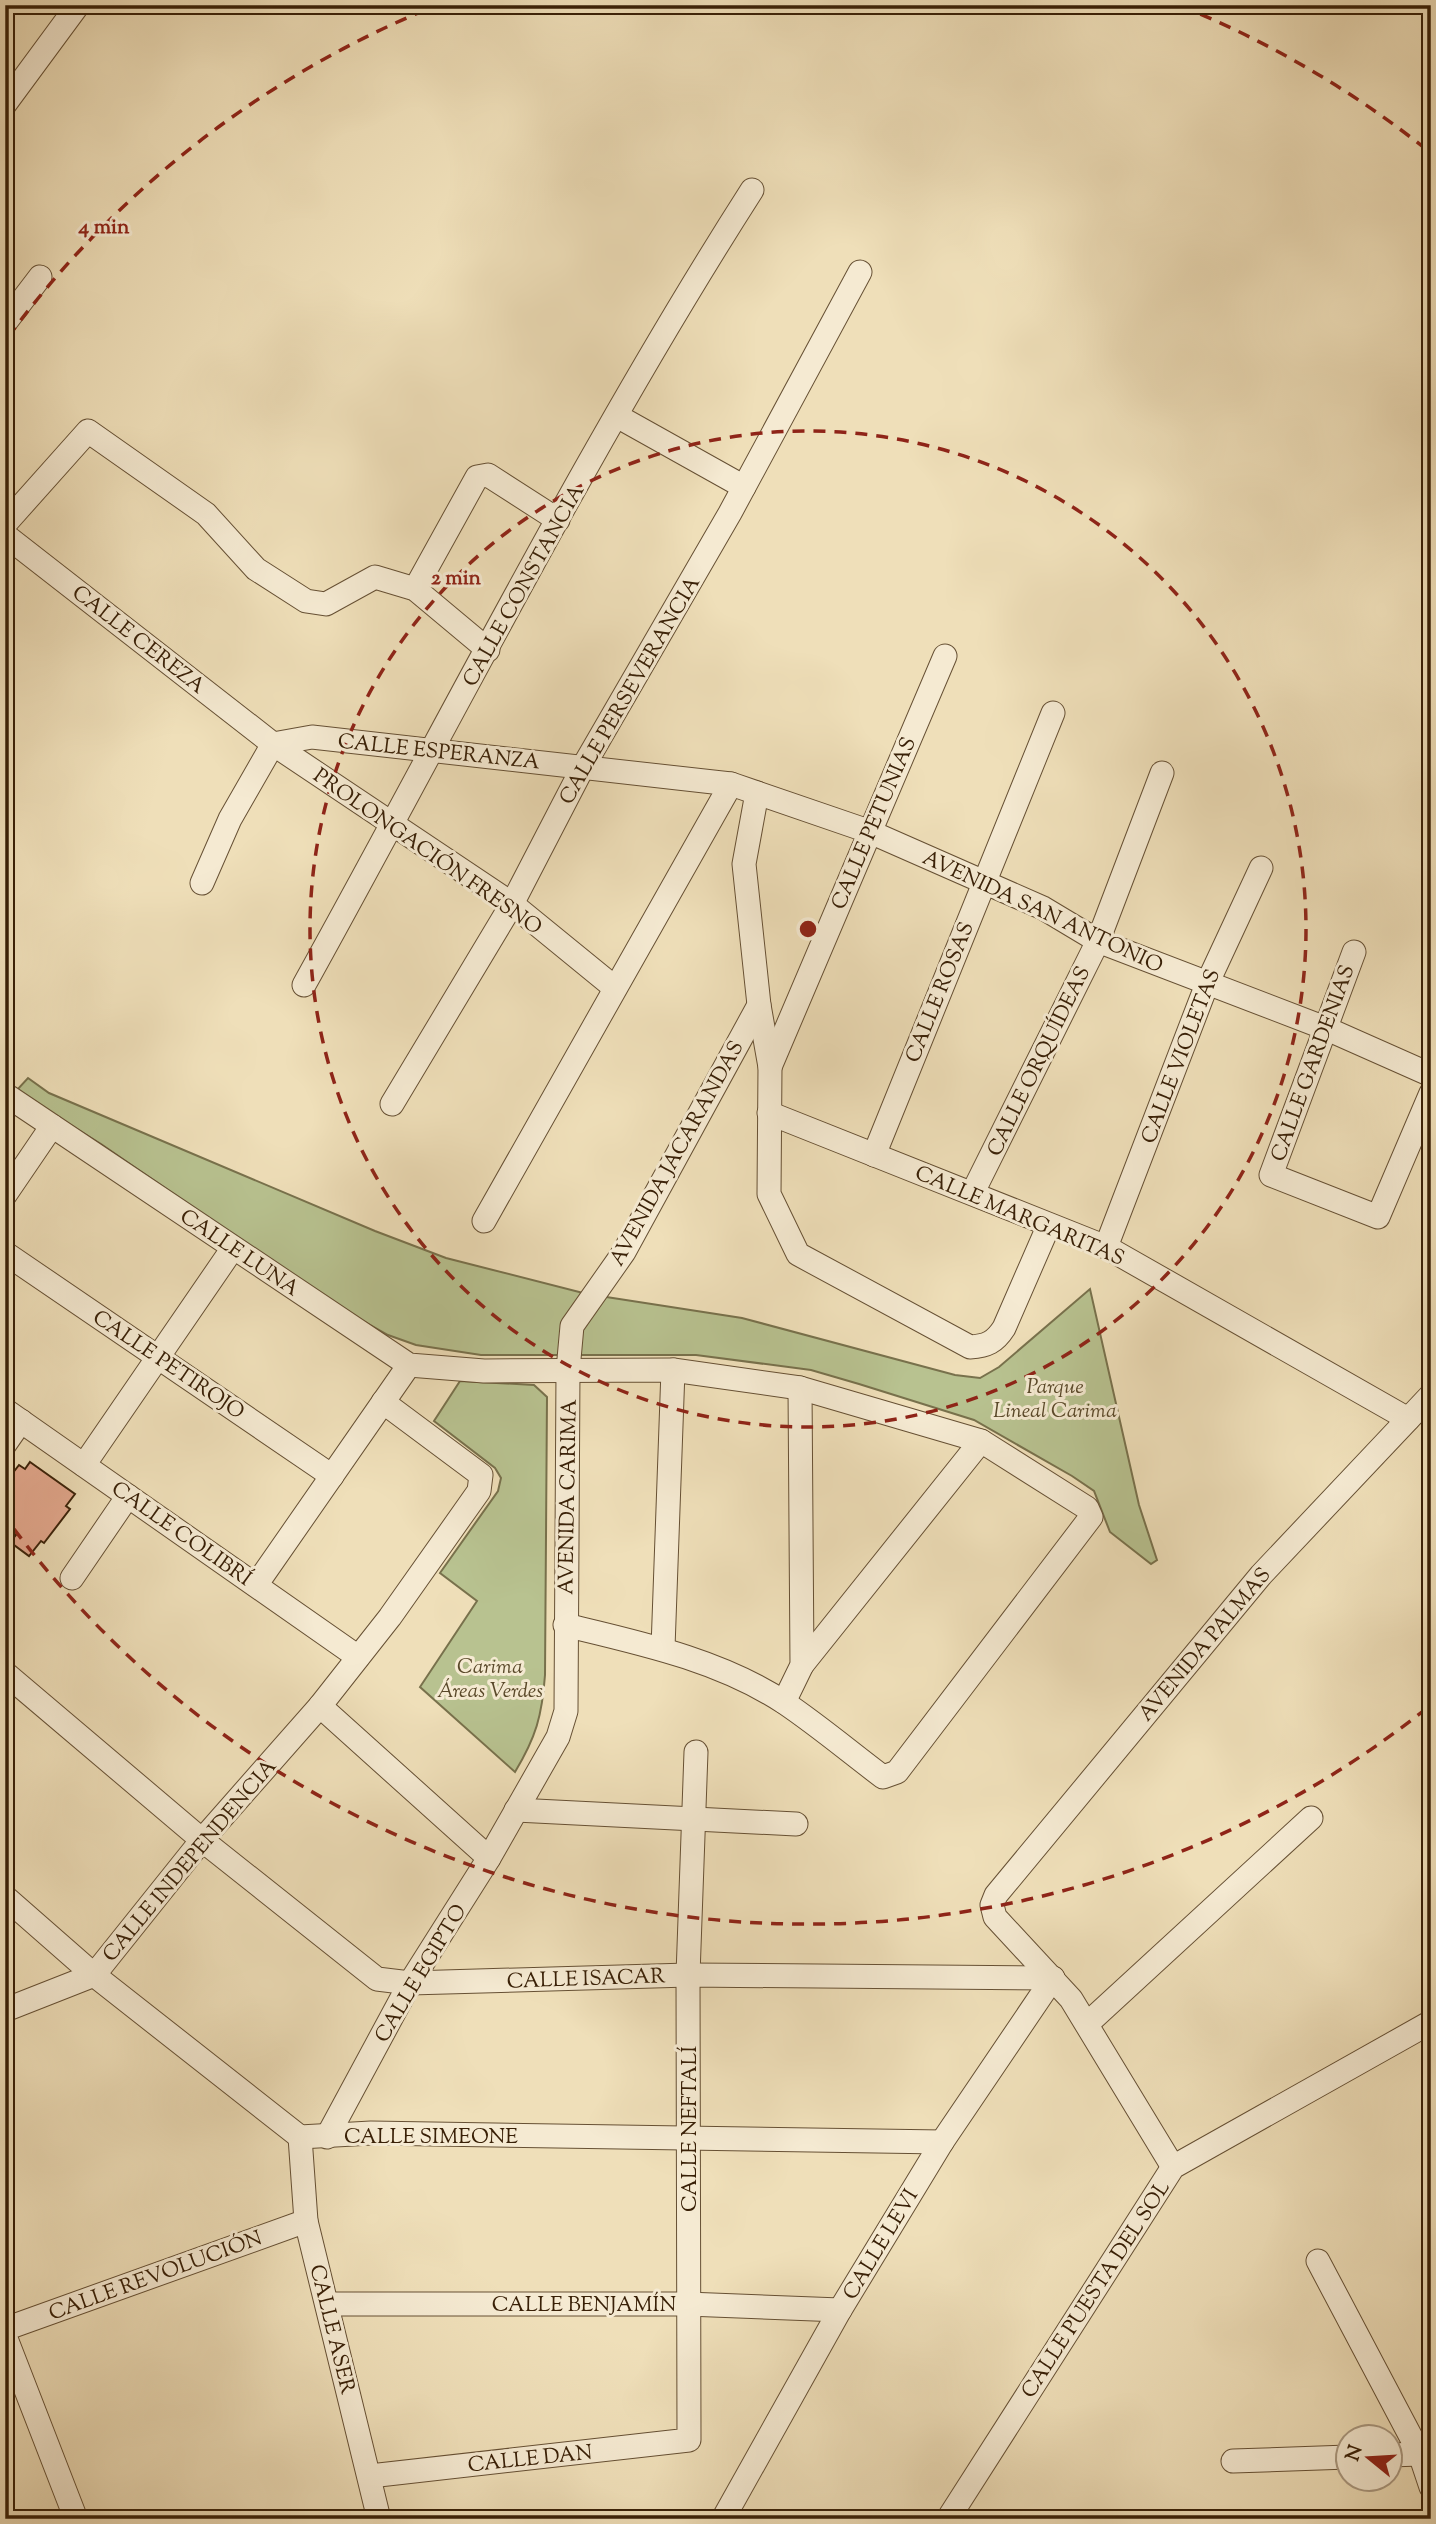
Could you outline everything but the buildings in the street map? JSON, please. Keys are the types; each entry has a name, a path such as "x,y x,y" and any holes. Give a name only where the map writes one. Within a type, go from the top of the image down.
{"street":[{"path":"5,104 78,5"},
{"name":"CALLE CONSTANCIA","path":"304,985 558,520 685,295 752,190"},
{"name":"CALLE PERSEVERANCIA","path":"392,1104 512,904 583,767 744,488 860,272"},
{"path":"5,323 40,277"},
{"path":"617,416 744,488"},
{"path":"5,524 88,431 206,514 256,569 306,601 326,604 375,576 415,589 488,650"},
{"path":"415,589 477,477 488,475 558,520"},
{"name":"CALLE CEREZA","path":"5,534 273,744"},
{"name":"CALLE PETUNIAS","path":"770,1067 868,831 945,656"},
{"name":"CALLE ROSAS","path":"874,1155 1053,713"},
{"name":"CALLE ESPERANZA","path":"273,744 312,737 731,784"},
{"path":"202,883 230,819 273,744"},
{"name":"PROLONGACIÓN FRESNO","path":"273,744 512,904 615,988"},
{"name":"CALLE ORQUÍDEAS","path":"973,1192 1098,941 1162,773"},
{"path":"484,1222 731,784"},
{"name":"AVENIDA SAN ANTONIO","path":"731,784 868,831 1042,908 1098,941 1325,1028 1431,1074"},
{"path":"757,793 744,864 759,1005 770,1067 769,1194 798,1254 970,1347 984,1346 995,1341 1048,1227"},
{"name":"CALLE VIOLETAS","path":"1106,1247 1207,984 1261,868"},
{"name":"CALLE GARDENIAS","path":"1354,952 1271,1175 1378,1217 1431,1093"},
{"name":"AVENIDA JACARANDAS","path":"568,1370 572,1326 624,1252 759,1005"},
{"name":"CALLE LUNA","path":"9,1097 409,1365 484,1371 673,1370 800,1388 981,1441 1087,1508 1091,1517 1084,1527 897,1772 883,1777 784,1702"},
{"name":"CALLE MARGARITAS","path":"769,1113 973,1192 1048,1227 1106,1247 1408,1419"},
{"path":"5,1195 52,1126"},
{"path":"84,1465 233,1248"},
{"name":"CALLE PETIROJO","path":"5,1253 332,1476"},
{"path":"256,1586 409,1365"},
{"name":"AVENIDA CARIMA","path":"516,1810 558,1737 566,1711 568,1370"},
{"path":"663,1648 673,1370"},
{"path":"800,1388 802,1665"},
{"name":"AVENIDA PALMAS","path":"1053,1978 995,1917 992,1905 996,1895 1261,1575 1431,1395"},
{"name":"CALLE INDEPENDENCIA","path":"5,2010 94,1975 202,1840 320,1706 390,1617 482,1483 481,1475 383,1402"},
{"path":"5,1444 13,1416"},
{"name":"CALLE COLIBRÍ","path":"13,1416 358,1657"},
{"path":"565,1625 663,1648 726,1673 784,1702 802,1665 981,1441"},
{"path":"72,1578 128,1496"},
{"name":"CALLE ISACAR","path":"5,1673 202,1840 377,1979 410,1983 688,1975 1053,1978"},
{"path":"320,1706 489,1858"},
{"name":"CALLE NEFTALÍ","path":"690,2440 687,2304 691,2140 688,1975 695,1752"},
{"path":"516,1810 796,1824"},
{"name":"CALLE EGIPTO","path":"327,2137 410,1983 516,1810"},
{"path":"1087,2024 1311,1818"},
{"path":"5,1897 94,1975 300,2137"},
{"path":"1053,1978 1087,2024 1173,2167"},
{"name":"CALLE LEVI","path":"723,2519 840,2310 942,2143 1053,1978"},
{"name":"CALLE PUESTA DEL SOL","path":"948,2519 1173,2167 1431,2022"},
{"name":"CALLE SIMEONE","path":"300,2137 371,2133 942,2143"},
{"name":"CALLE ASER","path":"300,2137 306,2221 379,2519"},
{"name":"CALLE REVOLUCIÓN","path":"5,2329 306,2221"},
{"path":"1318,2261 1420,2454 1431,2487"},
{"name":"CALLE BENJAMÍN","path":"328,2304 687,2304 840,2310"},
{"path":"5,2336 76,2519"},
{"name":"CALLE DAN","path":"370,2476 690,2440"},
{"path":"1404,2455 1420,2454"},
{"path":"1233,2461 1334,2458"}],"green space":[{"name":"Parque Lineal Carima","path":"28,1078 49,1093 375,1231 446,1258 587,1294 742,1318 955,1375 980,1378 999,1367 1090,1289 1139,1505 1157,1560 1151,1564 1110,1532 1094,1491 1072,1476 974,1420 859,1384 811,1370 696,1355 481,1355 416,1345 388,1335 335,1305 101,1144 16,1091"},
{"name":"Carima Áreas Verdes","path":"460,1381 534,1385 547,1397 545,1675 537,1726 515,1772 420,1687 477,1601 440,1573 498,1491 501,1478 495,1468 434,1421"}]}
